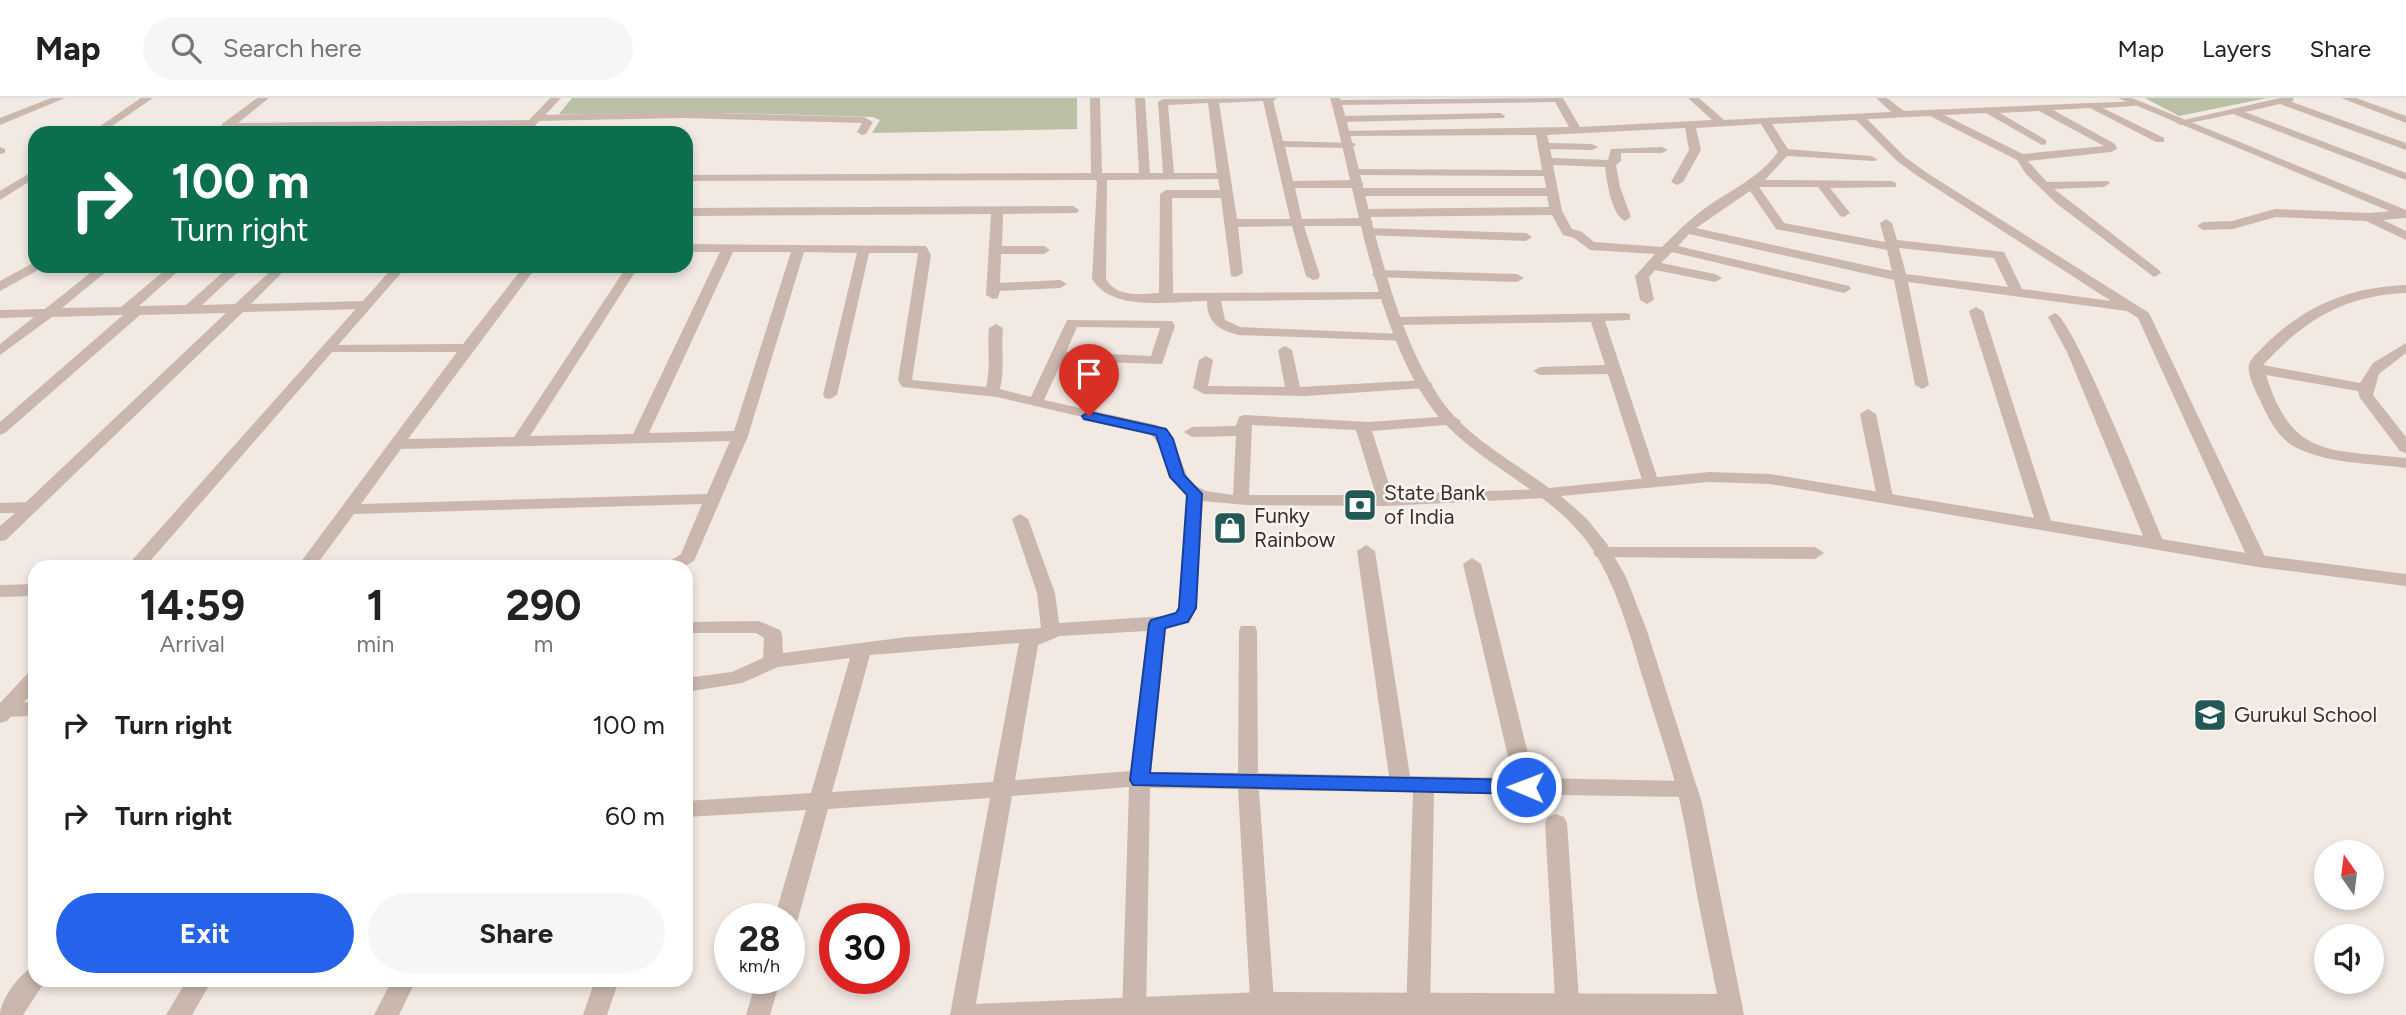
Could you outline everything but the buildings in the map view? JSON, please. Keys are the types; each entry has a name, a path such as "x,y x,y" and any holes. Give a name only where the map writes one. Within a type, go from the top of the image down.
{"street":[{"path":"0,122 60,98"},
{"path":"106,126 148,98"},
{"path":"225,126 264,98"},
{"path":"528,126 556,98"},
{"path":"1095,98 1095,165 1103,182 1099,279 1101,285 1111,294 1166,297 1385,296"},
{"path":"1140,98 1145,177"},
{"path":"1267,98 1313,276"},
{"path":"1169,177 1163,102 1272,98"},
{"path":"1279,144 1342,119 1509,98 1559,99 1576,130"},
{"path":"1693,98 1722,124"},
{"path":"1881,98 1902,115"},
{"path":"2180,122 2295,98"},
{"path":"2346,98 2406,120"},
{"path":"1213,100 1232,223 1236,273"},
{"path":"1342,119 1541,132 1860,118 2129,101 2406,214"},
{"path":"2281,101 2406,147"},
{"path":"2091,105 2160,140"},
{"path":"1932,113 2021,158 2111,149 2111,146 2040,107"},
{"path":"1988,110 2042,142"},
{"path":"2234,111 2406,177"},
{"path":"461,126 533,120 684,115 868,121 862,132"},
{"path":"1342,119 1500,116"},
{"path":"1860,118 1901,159 1923,175 2134,308 2149,324 2258,561"},
{"path":"973,1015 1262,1009 1731,1010 1687,789 1640,636 1602,553 1575,518 1485,450 1453,421 1433,398 1385,296 1342,119"},
{"path":"1765,122 1784,152"},
{"path":"1677,182 1695,150 1690,125"},
{"path":"1541,132 1556,211 1567,232 1578,235 1590,246 1667,249 1844,289"},
{"path":"1543,146 1592,147"},
{"path":"1289,185 1358,183 1610,164 1615,161 1615,151 1662,150"},
{"path":"1784,152 1871,159"},
{"path":"1647,300 1642,275 1687,230 1724,200 1754,184 1775,166 1784,152"},
{"path":"2021,158 2025,167 2044,186 2154,273"},
{"path":"1610,164 1614,187 1625,217"},
{"path":"693,212 992,198 1100,178 1223,176"},
{"path":"0,196 28,178"},
{"path":"693,178 992,198 1073,210"},
{"path":"1358,183 1552,191"},
{"path":"2044,186 2104,183"},
{"path":"1754,184 1774,221 1780,226 1892,245 1999,255 2017,292"},
{"path":"1754,184 1892,185"},
{"path":"1821,184 1844,213"},
{"path":"1166,297 1166,194 1226,194"},
{"path":"992,198 997,250 993,291 1060,284"},
{"path":"1232,223 1367,222 1556,211"},
{"path":"2203,226 2233,225 2275,213 2368,217 2406,214"},
{"path":"2368,217 2406,236"},
{"path":"1367,222 1526,237"},
{"path":"1886,223 1922,385"},
{"path":"1687,230 1900,277 2134,308"},
{"path":"693,248 916,247 925,251 905,380 907,384 992,392 1161,432 1166,439 1177,477 1195,494 1241,499 1386,501 1544,493 1709,477 1770,479 1885,496 2258,561 2406,580"},
{"path":"639,438 728,248"},
{"path":"683,560 688,557 740,436 799,248"},
{"path":"830,395 864,248"},
{"path":"997,250 1044,250"},
{"path":"1652,265 1715,278"},
{"path":"0,287 28,270"},
{"path":"0,351 98,273"},
{"path":"0,430 171,273"},
{"path":"191,308 230,273"},
{"path":"0,537 276,273"},
{"path":"141,560 395,273"},
{"path":"311,560 526,273"},
{"path":"520,440 629,273"},
{"path":"1380,274 1517,278"},
{"path":"2406,289 2377,289 2343,298 2281,335 2256,364 2259,384 2268,402 2295,441 2318,449 2406,463"},
{"path":"1214,296 1213,315 1217,322 1239,331 1399,329 1625,317"},
{"path":"0,314 365,305"},
{"path":"1976,311 2044,524"},
{"path":"2055,317 2074,352 2155,543"},
{"path":"1597,318 1651,483"},
{"path":"1036,402 1056,356 1072,323 1168,326 1155,361 1056,356"},
{"path":"992,392 998,367 994,353 996,328"},
{"path":"2406,347 2378,366 2366,379 2365,388 2365,395 2406,448"},
{"path":"329,348 467,348"},
{"path":"1285,350 1293,392"},
{"path":"1206,360 1202,389 1293,392 1426,384"},
{"path":"1540,371 1614,369"},
{"path":"2257,369 2365,388"},
{"path":"1868,414 1885,496"},
{"path":"1241,499 1244,421 1366,426 1453,421"},
{"path":"1366,426 1363,428 1386,501"},
{"path":"1192,432 1244,431"},
{"path":"398,444 740,436"},
{"path":"693,683 732,680 761,670 773,661 862,649 1157,624 1182,618 1188,608 1195,494"},
{"path":"349,509 713,499"},
{"path":"0,508 30,507"},
{"path":"1020,519 1046,593 1044,633"},
{"path":"1366,551 1412,786 1418,1009"},
{"path":"1602,553 1815,553"},
{"path":"1472,564 1526,787"},
{"path":"0,591 28,590"},
{"path":"1134,1011 1140,780 1157,624"},
{"path":"693,627 759,627 773,635 773,661"},
{"path":"1248,631 1248,782 1262,1009"},
{"path":"962,1015 1029,642 1044,633"},
{"path":"791,903 862,649"},
{"path":"2,712 28,685"},
{"path":"2,712 28,710"},
{"path":"693,809 1140,780 1687,789"},
{"path":"1556,824 1568,1010"},
{"path":"9,1015 28,987"},
{"path":"178,1015 196,987"},
{"path":"386,1015 400,987"},
{"path":"595,1015 605,987"},
{"path":"758,1015 764,994"}],"green space":[{"path":"572,98 1077,98 1077,129 872,133 880,120 873,117 732,113 559,114"},
{"path":"2145,98 2267,98 2179,116"}],"place":[{"name":"State Bank of India","path":"1360,505"},
{"name":"Funky Rainbow","path":"1230,528"},
{"name":"Gurukul School","path":"2210,715"}],"route":[{"path":"1089,416 1161,432 1166,439 1177,477 1195,494 1188,608 1182,618 1157,624 1140,780 1526,787"}]}
